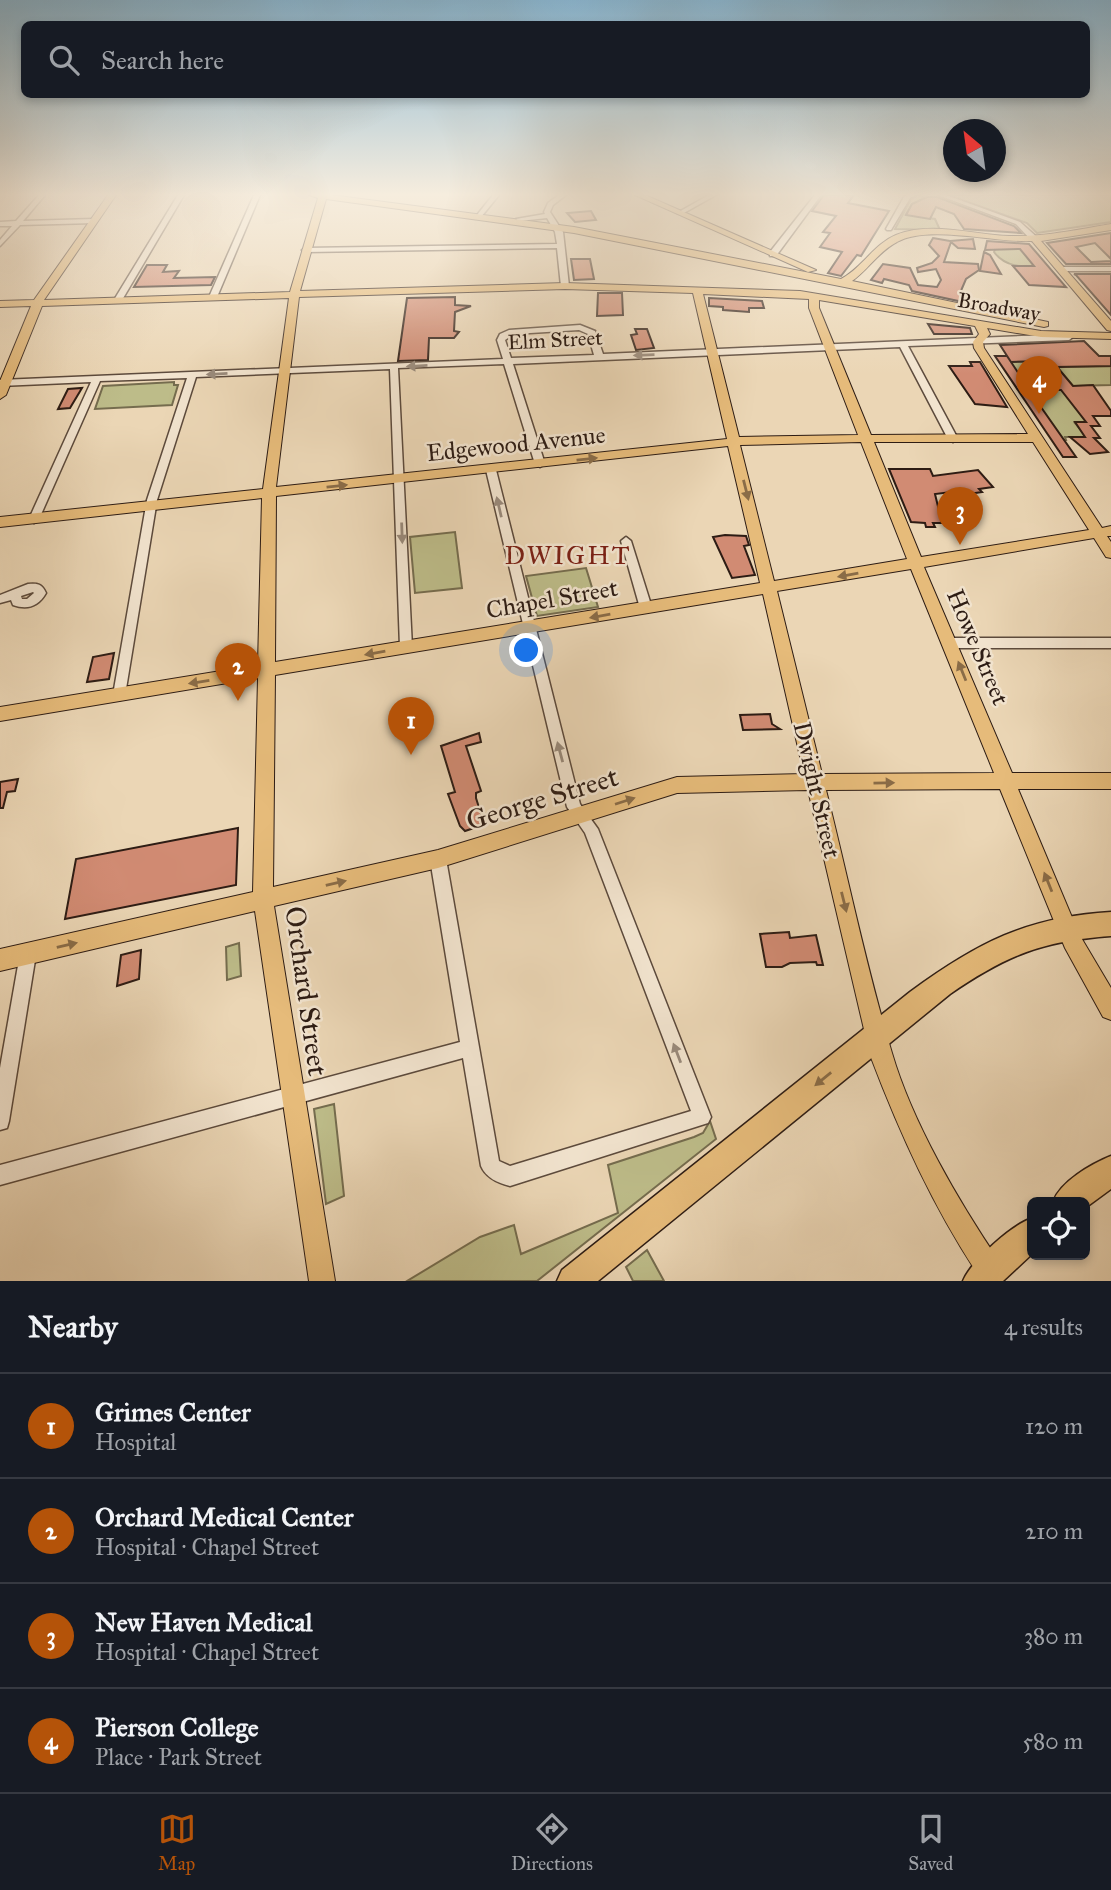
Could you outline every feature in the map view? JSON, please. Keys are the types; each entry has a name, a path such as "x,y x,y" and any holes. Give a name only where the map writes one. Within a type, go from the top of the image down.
{"highway":[{"path":"573,1281 943,984 984,957 1038,934 1067,927 1111,925"},
{"path":"1075,1197 1111,1171"},
{"path":"985,1276 1027,1238"}],"main road":[{"path":"0,395 38,303 71,255"},
{"name":"Orchard Street","path":"305,255 295,295 269,494 263,899 323,1281"},
{"path":"695,255 801,278 836,281 853,278 880,255"},
{"path":"775,255 836,281"},
{"path":"1047,255 1109,333"},
{"path":"798,265 834,296 851,302"},
{"path":"800,294 824,288 836,281"},
{"name":"Broadway","path":"836,281 1062,333"},
{"path":"0,304 565,286 800,294 851,302"},
{"name":"Dwight Street","path":"697,290 876,1037 895,1092 985,1276"},
{"name":"Howe Street","path":"814,298 814,308 916,564 1067,927 1093,981 1111,1009"},
{"name":"Broadway","path":"851,302 978,323 1062,333"},
{"path":"978,323 985,334 980,340 979,348 1038,438 1105,532 1111,553"},
{"name":"Elm Street","path":"1062,333 1109,333"},
{"name":"Edgewood Avenue","path":"0,522 784,437 1038,438"},
{"name":"Chapel Street","path":"0,714 1105,532"},
{"name":"George Street","path":"0,960 438,859 677,785 1111,781"}],"street":[{"path":"118,300 145,255"},
{"path":"214,297 232,255"},
{"path":"561,255 565,286"},
{"path":"1059,269 1111,269"},
{"path":"540,464 508,361 503,335 580,327 592,333 599,357"},
{"name":"Elm Street","path":"3,383 980,340 1062,333"},
{"path":"902,343 953,439"},
{"path":"394,367 407,647"},
{"path":"118,695 150,506 191,376"},
{"path":"34,519 97,379"},
{"path":"438,859 490,1166 500,1174 510,1176 702,1117 591,829 574,807 491,470"},
{"path":"626,541 646,608"},
{"path":"0,599 16,597"},
{"path":"951,643 1111,643"},
{"path":"0,1121 28,954"},
{"path":"0,1175 470,1048"}],"shaded area":[{"path":"996,255 1026,255 1039,267 1020,266"},
{"path":"1042,361 1054,377 1020,378 1007,362"},
{"path":"1111,366 1111,385 1073,386 1057,367"},
{"path":"174,382 174,385 178,385 172,405 95,409 103,386"},
{"path":"1028,389 1063,390 1086,422 1075,423 1101,453 1081,437 1065,437 1066,440 1062,440"},
{"path":"455,532 462,588 415,593 410,537"},
{"path":"586,568 598,607 537,616 526,576"},
{"path":"239,943 241,976 227,980 226,947"},
{"path":"334,1104 344,1196 326,1204 314,1109"},
{"path":"710,1121 716,1139 537,1281 407,1281 480,1237 514,1225 521,1254 618,1213 608,1165 694,1137 703,1133"},
{"path":"647,1250 664,1281 633,1281 626,1267"}],"building":[{"path":"840,255 862,255 857,255 841,276 828,273"},
{"path":"947,255 944,262 978,264 979,270 966,279 960,293 966,294 963,302 912,291 909,285 884,279 882,283 871,280 883,264 910,268 918,285 937,287 941,280 936,269 918,272 917,268 932,263 939,256"},
{"path":"983,255 990,255 1001,274 980,271"},
{"path":"1025,255 1038,255 1066,287 1029,285 1013,266 1034,266"},
{"path":"1058,255 1084,255 1091,262 1111,261 1111,264 1066,264"},
{"path":"571,259 590,259 594,279 574,280"},
{"path":"147,265 167,265 163,272 179,271 174,278 215,277 211,285 134,287"},
{"path":"1074,274 1111,274 1111,315 1076,275"},
{"path":"598,293 622,293 623,315 597,316"},
{"path":"455,297 455,305 471,306 455,312 454,331 459,332 454,338 429,338 428,360 398,361 407,298"},
{"path":"709,298 762,301 764,308 749,308 749,312 723,310 723,307 709,306"},
{"path":"928,324 970,328 972,334 934,334"},
{"path":"635,329 647,329 654,348 636,350 631,335 637,334"},
{"path":"1084,341 1099,356 1111,356 1111,366 1057,367 1073,386 1093,385 1111,411 1111,416 1093,416 1100,426 1091,426 1100,438 1094,438 1108,452 1090,454 1070,437 1085,437 1075,422 1086,422 1061,390 1029,390 1076,457 1063,457 995,356 1007,356 1011,362 1000,345","holes":["1042,361 1054,377 1021,377 1011,362"]},
{"path":"970,362 980,362 1007,407 975,404 949,366 972,366"},
{"path":"82,388 70,408 58,409 68,389"},
{"path":"889,469 930,469 933,476 978,470 993,487 962,495 959,491 935,494 942,523 933,523 935,527 926,527 925,523 911,522"},
{"path":"746,536 749,545 744,546 755,575 732,578 713,537"},
{"path":"114,653 109,679 87,682 93,657"},
{"path":"770,714 772,724 780,729 743,730 740,715"},
{"path":"479,733 481,742 466,746 481,791 476,793 476,798 482,817 480,826 465,831 460,826 448,794 455,792 441,746"},
{"path":"18,779 15,791 7,792 3,808 0,808 0,782"},
{"path":"238,828 236,885 65,919 76,859"},
{"path":"789,932 790,938 816,935 823,965 817,965 816,962 766,967 760,934"},
{"path":"141,950 139,979 117,986 121,955"}],"place":[{"name":"Pierson College","path":"1039,414"},
{"name":"New Haven Medical","path":"960,545"},
{"name":"Orchard Medical Center","path":"238,701"},
{"name":"Grimes Center","path":"411,755"}],"district":[{"name":"DWIGHT","path":"568,555"}]}
